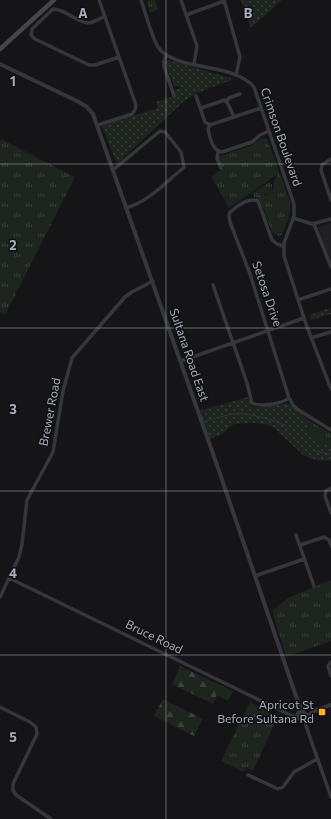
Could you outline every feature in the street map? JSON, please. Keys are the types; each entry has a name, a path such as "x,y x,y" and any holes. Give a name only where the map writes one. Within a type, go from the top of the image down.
{"main road":[{"path":"0,49 54,0"}],"street":[{"path":"98,124 132,114 136,105 100,0"},
{"path":"141,0 156,43 166,55 164,66 174,96"},
{"path":"181,0 197,46 194,64"},
{"path":"186,14 224,0 240,57 236,75"},
{"path":"105,16 90,23 58,9 53,9 32,30 31,35 35,39 89,65 95,65 119,57"},
{"name":"Crimson Boulevard","path":"166,55 177,60 236,75 249,81 254,87 294,204 294,217 283,245"},
{"name":"Sultana Road East","path":"1,64 79,102 87,107 93,114 98,124 255,576 298,702 301,715 331,797"},
{"path":"227,101 229,98 240,94"},
{"path":"196,96 205,122 210,125"},
{"path":"201,108 220,100 227,101"},
{"path":"227,101 234,117"},
{"path":"210,125 261,108"},
{"path":"210,125 208,130 214,149 218,152 252,142 260,135 269,131"},
{"path":"113,170 160,131 165,132 181,152 184,167 144,200 134,206 126,208"},
{"path":"218,152 217,158 221,168"},
{"path":"331,159 322,165 321,170 331,200"},
{"name":"Setosa Drive","path":"283,245 275,241 270,236 258,201 254,199 250,200 230,212 230,222 250,274 289,398 297,409 331,430"},
{"path":"294,217 314,224 331,219"},
{"path":"314,224 331,267"},
{"path":"283,245 284,256 298,300 331,389"},
{"name":"Brewer Road","path":"0,597 18,557 22,544 27,500 53,452 63,391 72,358 125,297 153,281"},
{"path":"213,285 254,404 280,404 289,398"},
{"path":"298,300 331,289"},
{"path":"181,361 304,318"},
{"path":"312,338 331,332"},
{"path":"331,488 326,491 325,494 331,513"},
{"path":"296,535 314,586"},
{"path":"300,545 324,537 329,540 331,546"},
{"path":"255,576 304,559"},
{"name":"Bruce Road","path":"9,578 290,715 301,715"},
{"path":"331,662 328,666 331,676"},
{"path":"301,715 331,705"},
{"path":"0,707 30,722 36,727 37,734 13,784 13,790 16,795 51,819"},
{"path":"248,775 278,789 283,787 294,772 317,759"}],"shaded area":[{"path":"331,223 331,265 318,227"}],"green space":[{"path":"148,0 155,0 158,9 150,13 147,2"},
{"path":"241,0 282,0 251,28"},
{"path":"168,60 234,79 197,93 185,100 117,164 102,126 158,108 156,102 174,96 173,91 181,87 174,86 165,62"},
{"path":"262,138 267,139 290,202 290,211 287,224 279,236 272,232 260,200 254,197 254,194 266,195 273,190 274,180 278,174 229,208 212,178 212,176 222,169 217,157 250,146"},
{"path":"1,139 75,177 5,315 0,312"},
{"path":"268,183 272,184 272,190 267,194 251,194"},
{"path":"330,308 331,314 311,320 310,315"},
{"path":"248,397 253,407 287,403 293,407 310,421 308,428 310,435 314,440 321,443 331,443 331,461 314,460 303,455 274,428 257,423 234,424 223,434 208,440 198,411"},
{"path":"310,421 331,434 331,443 317,442 312,438 308,428"},
{"path":"331,580 331,641 286,657 272,611 288,598"},
{"path":"180,666 233,691 228,701 217,695 213,704 172,684"},
{"path":"163,699 203,719 194,736 154,716"},
{"path":"250,702 278,716 253,771 246,767 243,772 221,761"}],"waterway":[{"path":"203,422 226,415 246,414 275,421 286,426"},
{"path":"313,451 331,454"}],"place":[{"name":"Apricot St Before Sultana Rd","path":"322,712"}]}
